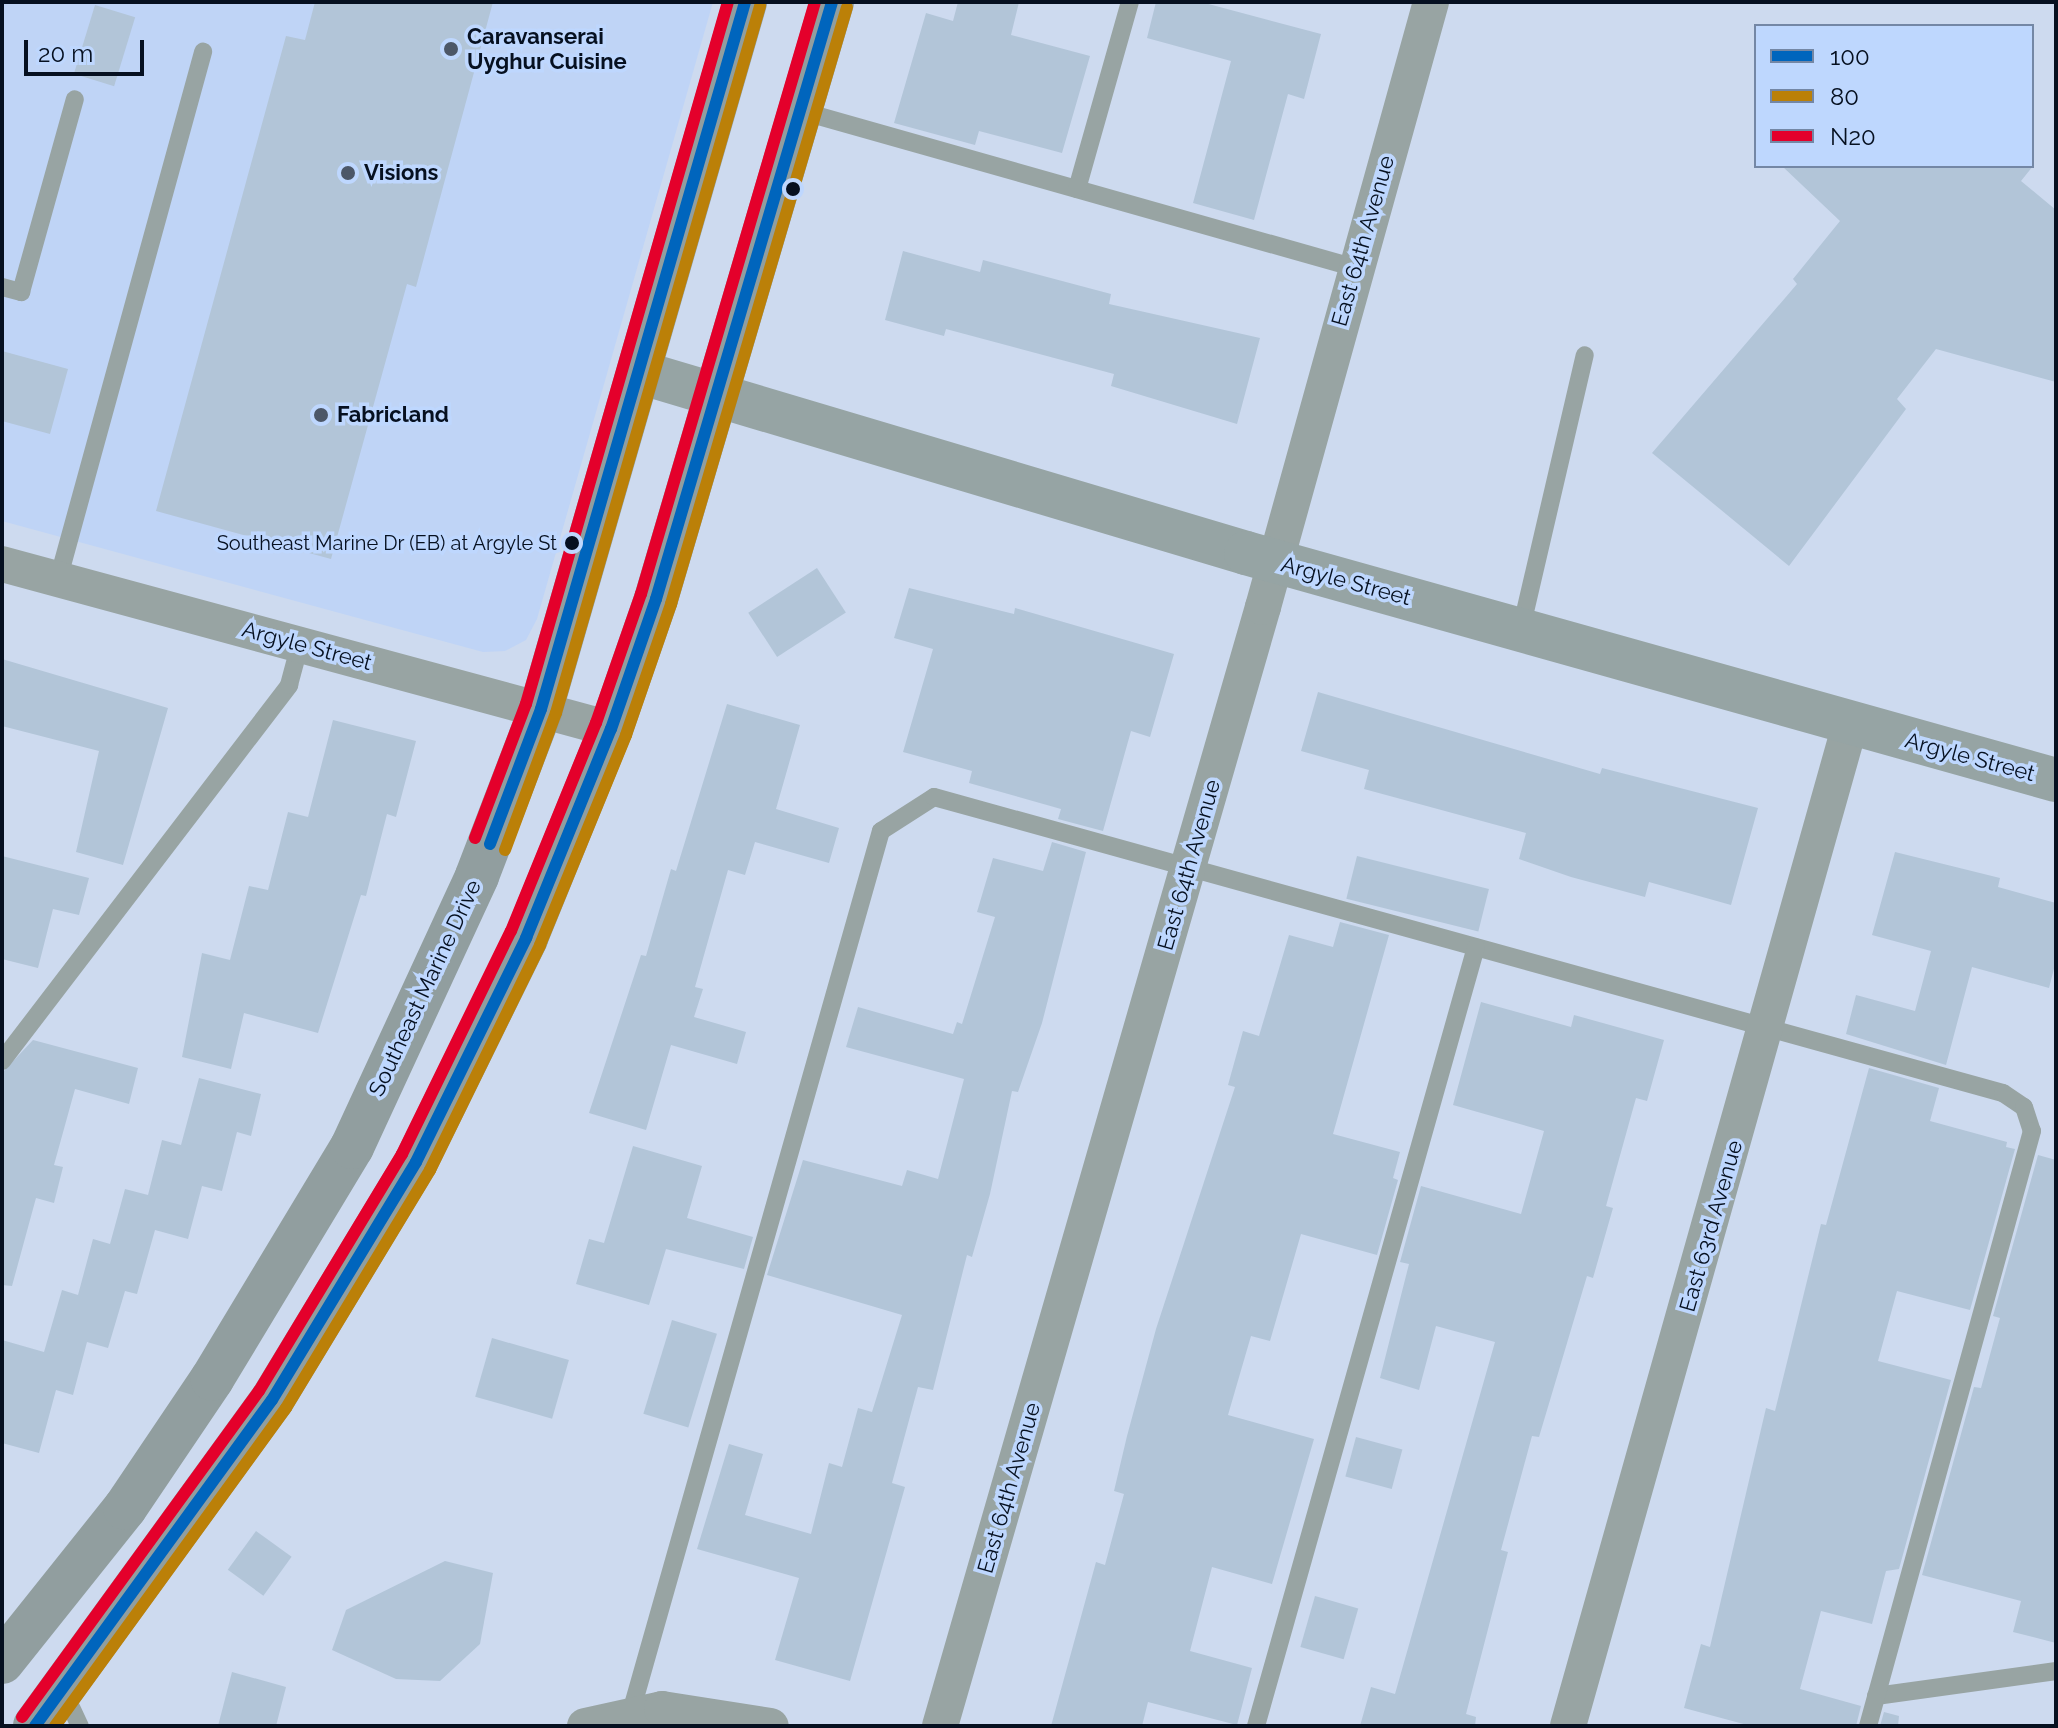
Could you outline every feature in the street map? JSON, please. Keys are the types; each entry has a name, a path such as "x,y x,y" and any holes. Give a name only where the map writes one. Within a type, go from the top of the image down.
{"main road":[{"name":"Southeast Marine Drive","path":"2,1662 125,1508 212,1379 352,1147 477,876 541,709 745,2"},
{"path":"35,1726 71,1708 272,1400 416,1162 526,938 611,729 719,397 832,2"}],"street":[{"name":"East 64th Avenue","path":"940,1726 1189,865 1431,2"},
{"name":"Argyle Street","path":"639,372 1275,561 1850,725 2056,780"},
{"name":"Argyle Street","path":"2,564 611,729"},
{"name":"East 63rd Avenue","path":"1568,1726 1768,1028 1850,725"},
{"path":"585,1726 629,1720 662,1709 771,1726"}],"lane":[{"path":"1077,189 1130,2"},
{"path":"58,580 203,52"},
{"path":"2,287 21,292 75,99"},
{"path":"801,111 1356,268"},
{"path":"1521,629 1585,355"},
{"path":"2,1061 289,685 300,644"},
{"path":"629,1720 881,831 934,797 1189,865 2003,1093 2024,1107 2032,1131 1868,1726"},
{"path":"1256,1726 1476,947"},
{"path":"1876,1696 2056,1671"}],"shaded area":[{"path":"2,2 713,2 537,619 526,640 505,651 483,652 2,521"}],"building":[{"path":"315,2 493,2 416,287 407,284 331,559 156,511 286,36 305,40"},
{"path":"958,2 1019,2 1011,35 1090,56 1062,153 979,131 975,145 894,123 926,13 953,21"},
{"path":"1156,2 1201,2 1321,34 1304,99 1288,94 1254,220 1193,203 1231,61 1147,38"},
{"path":"95,5 135,17 114,86 74,74"},
{"path":"1784,168 2031,168 2021,181 2056,210 2056,382 1936,349 1897,399 1906,409 1789,566 1652,453 1797,284 1793,279 1840,221"},
{"path":"903,251 980,272 983,260 1111,294 1109,304 1260,338 1237,424 1111,386 1114,374 946,329 944,336 885,320"},
{"path":"2,351 68,369 50,434 2,421"},
{"path":"817,568 846,612 777,657 748,613"},
{"path":"909,588 1014,614 1015,608 1174,654 1150,737 1131,731 1103,831 1058,819 1061,809 969,783 972,771 903,752 933,649 894,638"},
{"path":"2,659 168,708 123,865 76,852 99,751 2,726"},
{"path":"1318,692 1600,774 1602,768 1758,808 1731,905 1649,882 1645,897 1571,877 1519,859 1526,833 1364,789 1369,770 1301,751"},
{"path":"727,704 800,725 776,809 839,828 829,863 755,842 745,875 728,870 695,987 703,989 694,1017 746,1032 737,1064 671,1045 646,1130 589,1113 641,955 646,956 671,869 676,871"},
{"path":"333,720 416,741 396,817 387,814 366,896 361,895 318,1033 244,1013 231,1069 182,1057 202,953 230,960 249,886 268,890 288,812 308,817"},
{"path":"1052,842 1086,852 1042,1023 1018,1092 1012,1091 990,1194 972,1257 967,1255 933,1390 918,1387 892,1483 905,1487 850,1681 775,1660 799,1578 697,1549 729,1444 763,1454 745,1515 811,1534 829,1463 842,1467 858,1408 872,1412 902,1315 767,1275 803,1160 902,1186 907,1170 938,1179 964,1079 846,1047 858,1007 953,1034 957,1022 962,1024 995,917 977,912 993,858 1043,871"},
{"path":"1895,852 2000,878 1998,887 2056,903 2056,961 2049,988 1972,967 1946,1065 1846,1034 1856,995 1915,1011 1931,951 1872,935"},
{"path":"2,856 89,878 79,915 53,909 38,968 2,959"},
{"path":"1357,856 1489,889 1478,932 1346,899"},
{"path":"1340,922 1389,935 1333,1134 1400,1152 1393,1178 1398,1180 1377,1255 1301,1234 1270,1341 1251,1336 1228,1415 1314,1439 1272,1584 1212,1567 1190,1651 1252,1668 1237,1725 1148,1702 1142,1726 1051,1726 1096,1562 1105,1565 1124,1494 1114,1491 1127,1436 1156,1329 1235,1087 1228,1085 1243,1031 1259,1036 1289,935 1333,947"},
{"path":"1481,1002 1571,1027 1574,1015 1664,1040 1647,1101 1636,1098 1606,1206 1613,1208 1593,1278 1587,1276 1539,1437 1532,1436 1501,1550 1508,1552 1466,1714 1476,1717 1475,1726 1360,1726 1371,1687 1395,1694 1495,1342 1436,1326 1419,1390 1380,1378 1409,1264 1400,1262 1421,1186 1521,1214 1544,1131 1453,1105"},
{"path":"33,1040 138,1068 129,1104 75,1089 54,1165 63,1167 54,1203 36,1198 12,1286 2,1285 2,1073"},
{"path":"1869,1068 1939,1088 1930,1121 2007,1142 2006,1147 2015,1149 1970,1310 1897,1291 1878,1361 1951,1380 1899,1569 1886,1571 1872,1624 1821,1611 1800,1689 1861,1706 1856,1726 1751,1726 1684,1708 1701,1644 1710,1647 1766,1408 1775,1411 1821,1224 1826,1225"},
{"path":"199,1078 261,1094 251,1136 237,1132 222,1191 202,1186 188,1239 155,1230 137,1294 125,1291 108,1348 87,1342 73,1395 56,1390 39,1453 2,1443 2,1340 44,1352 62,1290 78,1295 93,1239 110,1244 125,1189 148,1195 162,1140 181,1145"},
{"path":"633,1146 702,1166 687,1218 753,1237 744,1269 666,1249 649,1305 576,1284 589,1239 604,1243"},
{"path":"2038,1155 2056,1160 2056,1643 2013,1632 2021,1601 1922,1575 1974,1387 1981,1388 2000,1318 1993,1316"},
{"path":"672,1320 717,1334 688,1427 643,1414"},
{"path":"492,1338 569,1360 552,1419 475,1397"},
{"path":"1356,1437 1402,1449 1392,1489 1345,1477"},
{"path":"256,1531 292,1557 263,1596 228,1570"},
{"path":"445,1561 493,1573 480,1644 440,1681 396,1679 332,1650 346,1610"},
{"path":"1315,1596 1358,1608 1344,1659 1300,1647"},
{"path":"232,1672 286,1687 276,1726 218,1726"},
{"path":"1884,1712 1899,1716 1898,1726 1880,1726"}],"transit line":[{"name":"N20","path":"475,838 526,704 728,2"},
{"name":"100","path":"490,844 541,709 745,2"},
{"name":"N20","path":"22,1717 259,1391 402,1154 511,931 596,723 641,594 815,2"},
{"name":"100","path":"35,1726 272,1400 416,1162 526,938 611,729 656,599 832,2"},
{"name":"80","path":"505,850 556,713 760,6"},
{"name":"80","path":"55,1726 286,1408 430,1170 540,945 626,735 671,604 847,7"}],"place":[{"name":"Caravanserai Uyghur Cuisine","path":"451,49"},
{"name":"Visions","path":"348,173"},
{"name":"Fabricland","path":"321,415"},
{"name":"Southeast Marine Dr (EB) at Argyle St","path":"572,543"}]}
